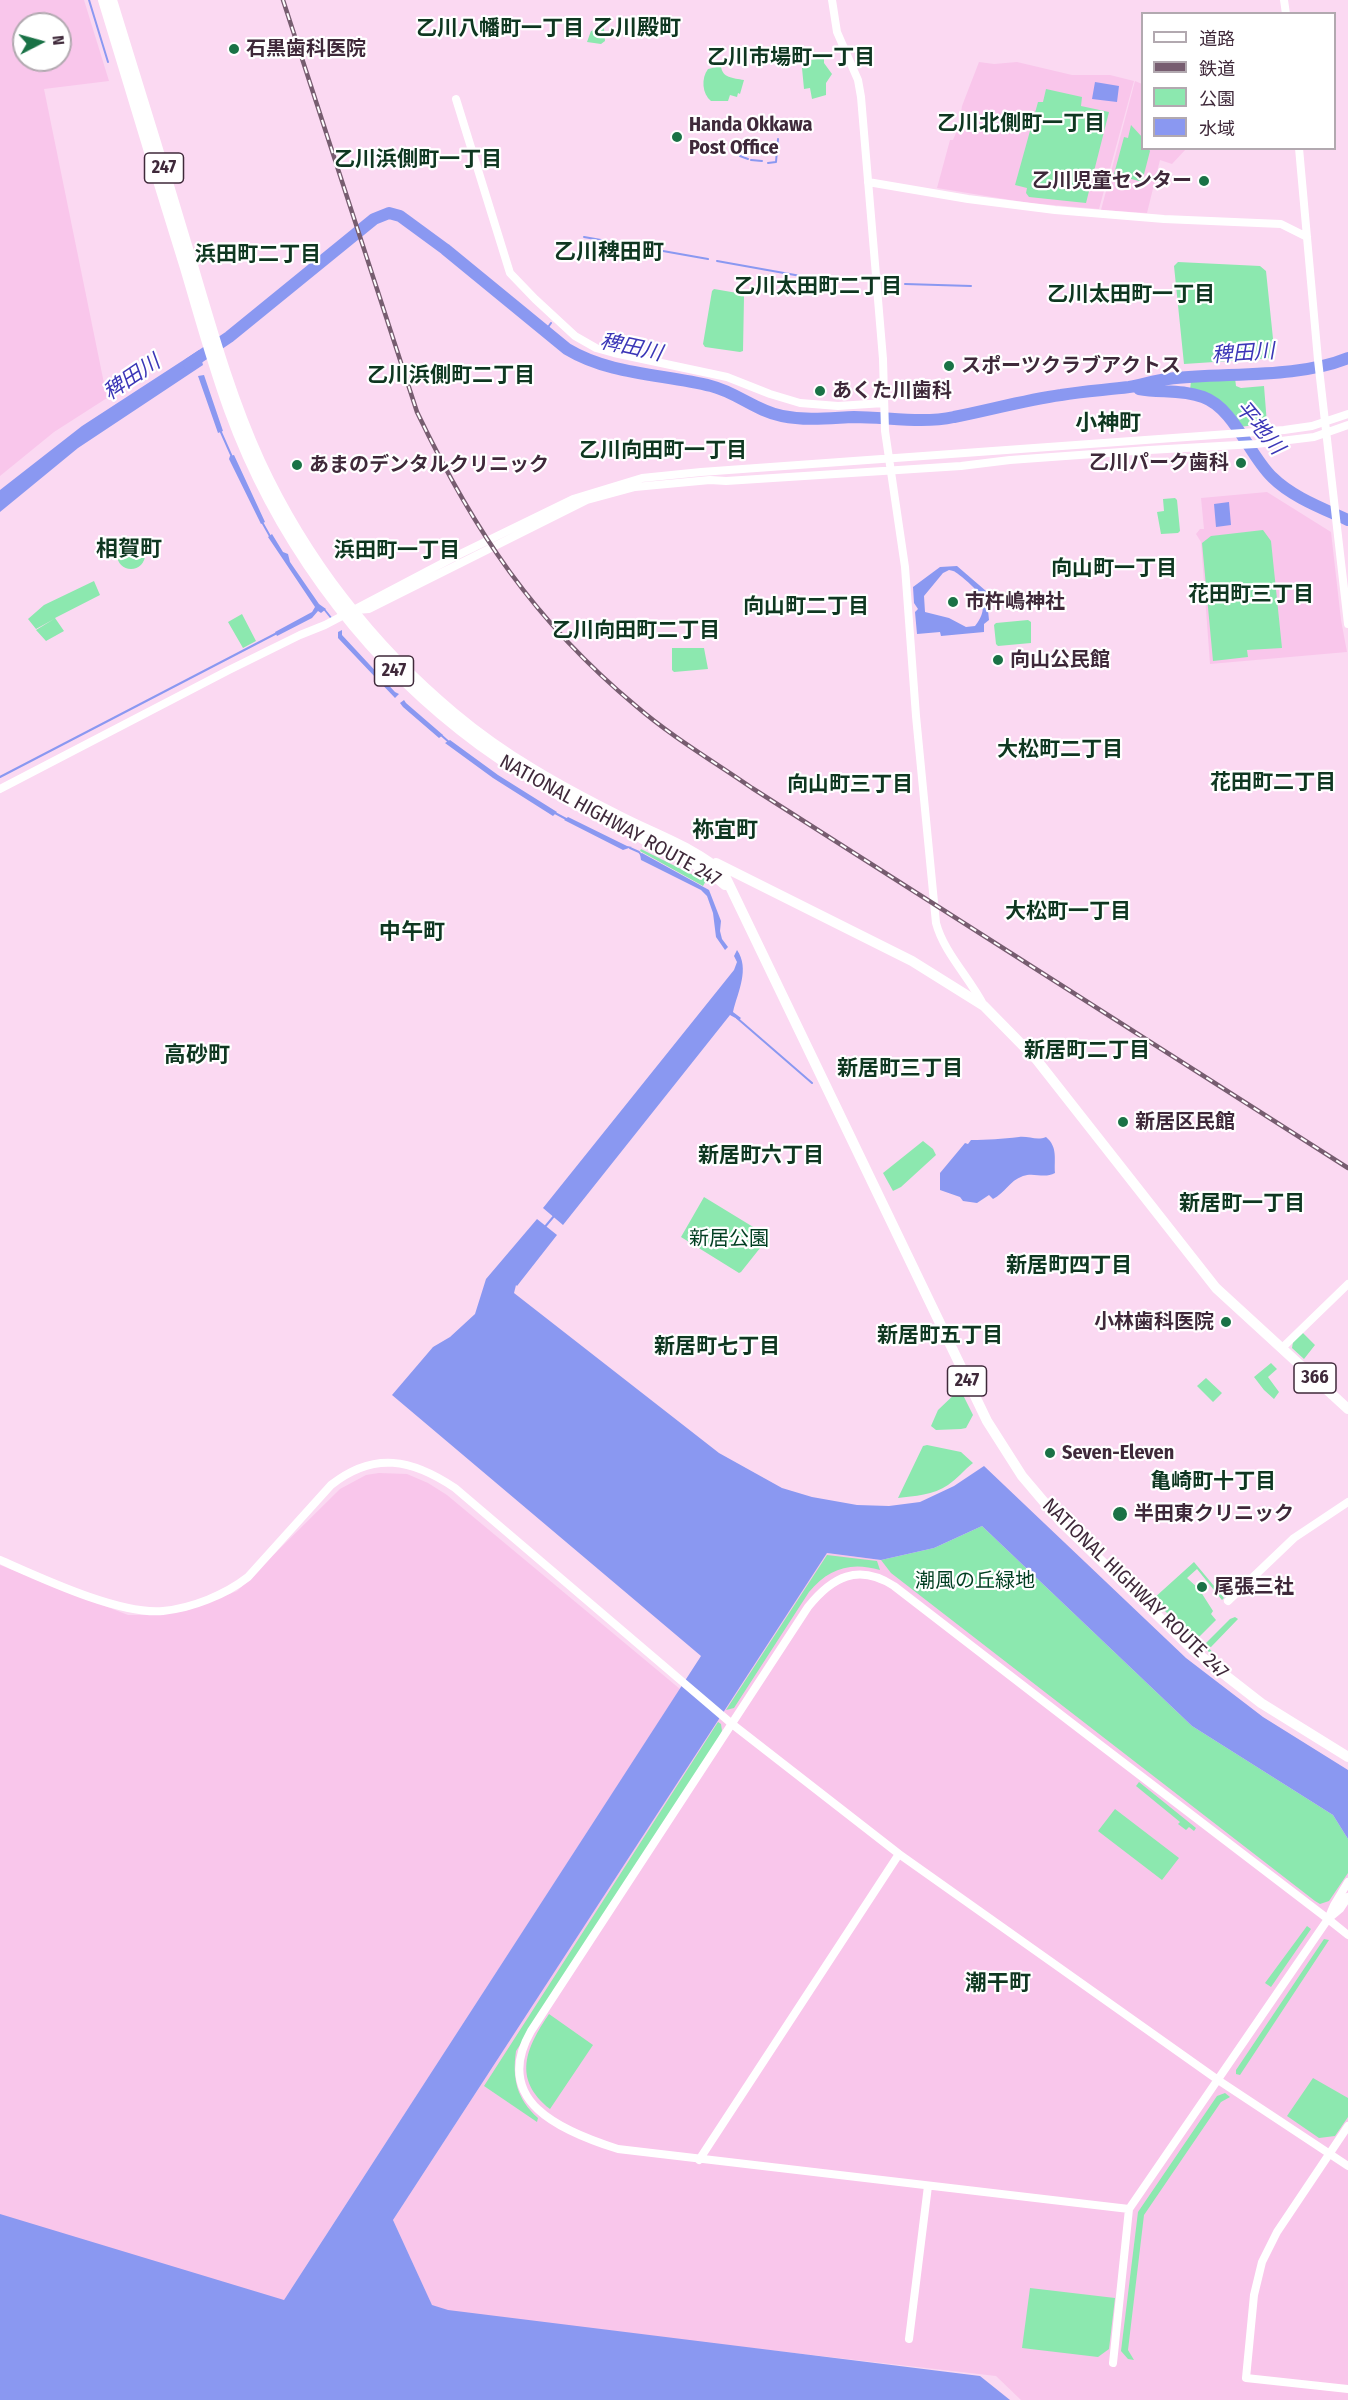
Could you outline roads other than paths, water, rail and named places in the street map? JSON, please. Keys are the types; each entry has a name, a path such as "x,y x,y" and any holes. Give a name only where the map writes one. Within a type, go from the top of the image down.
{"highway":[{"name":"NATIONAL HIGHWAY ROUTE 247","path":"103,0 218,359 256,450 282,504 319,564 345,614 408,691 463,733 526,777 632,834 699,862"},
{"name":"NATIONAL HIGHWAY ROUTE 247","path":"112,0 211,339"},
{"name":"NATIONAL HIGHWAY ROUTE 247","path":"345,614 454,713 515,759 699,862 732,892"},
{"name":"366","path":"699,862 724,874 744,876"},
{"name":"366","path":"699,862 744,876 912,962 984,1006 1036,1059 1216,1287 1348,1409"},
{"name":"NATIONAL HIGHWAY ROUTE 247","path":"724,874 987,1421 1022,1476 1061,1522 1192,1650 1261,1703 1348,1757"}],"street":[{"path":"832,0 837,32 858,80 883,359 885,431 905,574 936,923 949,951 984,1006"},
{"path":"456,99 510,273 551,314 585,342 614,353 727,377 800,403 838,406 884,405"},
{"path":"1299,150 1320,383 1348,624"},
{"path":"868,182 968,199 1055,210 1281,225 1307,237"},
{"path":"0,789 300,635 345,614 369,609 460,557 574,502 642,478 1284,430 1325,422 1348,414"},
{"path":"574,502 652,485 890,471 1079,455 1256,444 1314,437 1348,425"},
{"path":"1282,1348 1348,1284"},
{"path":"0,1560 68,1589 123,1606 163,1611 182,1607 235,1587 248,1577 331,1485 344,1474 374,1464 407,1464 436,1476 454,1488 732,1724 899,1854 1218,2080 1348,2166"},
{"path":"1228,1601 1294,1538 1348,1502"},
{"path":"1130,2210 618,2149 563,2127 535,2108 521,2086 519,2060 531,2031 820,1591 846,1577 856,1575 877,1577 894,1586 1348,1935"},
{"path":"699,2160 899,1854"},
{"path":"1113,2363 1130,2210 1328,1919 1348,1882"},
{"path":"1328,1919 1340,1909 1348,1897"},
{"path":"1348,2126 1277,2232 1262,2262 1254,2295 1245,2378 1348,2389"},
{"path":"909,2339 928,2186"}],"water":[{"path":"1095,82 1119,86 1117,102 1092,99"},
{"path":"199,350 203,365 78,448 0,512 0,490 82,426"},
{"path":"204,375 223,431 218,433 198,376"},
{"path":"234,455 265,522 261,524 229,459"},
{"path":"1229,502 1231,525 1216,527 1214,504"},
{"path":"272,534 283,552 288,554 290,562 319,604 326,609 321,613 318,611 312,618 277,636 275,632 312,612 315,607 268,537"},
{"path":"957,566 986,591 989,620 984,624 984,632 941,636 940,632 917,634 915,612 918,609 914,603 913,587 940,567","holes":["949,570 956,572 968,582 981,599 983,611 975,626 966,627 949,618 925,612 924,596 943,573"]},
{"path":"342,630 342,635 399,694 395,698 338,638 338,632"},
{"path":"404,700 443,735 439,738 403,707 400,703"},
{"path":"450,740 498,775 557,812 553,816 493,778 445,743"},
{"path":"568,817 632,847 623,850 564,820"},
{"path":"642,853 709,890 721,921 722,939 728,947 725,950 716,937 713,913 707,896 701,890 641,860 640,854"},
{"path":"737,950 741,957 743,972 733,1012 741,1018 739,1020 730,1015 563,1225 543,1208 734,970 737,962 734,956"},
{"path":"1046,1137 1054,1149 1055,1173 1023,1176 993,1199 989,1195 977,1203 963,1201 960,1197 940,1190 940,1173 965,1143 968,1144 971,1140"},
{"path":"537,1219 557,1235 516,1285 514,1293 719,1453 782,1488 812,1497 857,1505 889,1506 920,1502 954,1486 984,1466 1186,1658 1263,1717 1348,1770 1348,1839 1333,1815 1192,1726 982,1526 934,1548 881,1560 827,1553 393,2220 432,2305 448,2310 980,2376 1010,2400 0,2400 0,2214 284,2300 701,1656 392,1395 433,1347 450,1337 475,1314 486,1279"}],"waterway":[{"path":"89,0 108,62"},
{"path":"768,163 776,162 778,139"},
{"path":"740,156 748,159"},
{"path":"751,160 762,161"},
{"name":"稗田川","path":"189,364 229,337 374,219 389,213 400,216 445,249 567,349 584,358 637,373 711,386 763,410 791,418 942,419 1034,400 1129,387 1158,380 1283,372 1328,365 1348,358"},
{"path":"584,237 708,259"},
{"path":"717,261 823,280"},
{"path":"879,279 890,278"},
{"path":"830,281 864,279"},
{"path":"905,284 971,286"},
{"path":"546,330 551,323"},
{"name":"平地川","path":"1139,389 1187,393 1203,397 1214,403 1224,411 1264,468 1280,484 1308,502 1348,520"},
{"path":"220,430 232,457"},
{"path":"262,522 271,538"},
{"path":"324,609 332,619"},
{"path":"0,777 277,633"},
{"path":"441,735 450,743"},
{"path":"555,813 568,820"},
{"path":"630,848 642,856"},
{"path":"737,1018 812,1083"},
{"path":"544,1228 554,1216"}],"railway":[{"path":"283,0 417,412 484,535 537,607 567,641 636,706 693,749 1348,1168"}],"place":[{"name":"石黒歯科医院","path":"234,49"},
{"name":"Handa Okkawa Post Office","path":"677,137"},
{"name":"乙川児童センター","path":"1204,181"},
{"name":"スポーツクラブアクトス","path":"949,366"},
{"name":"あくた川歯科","path":"820,391"},
{"name":"乙川パーク歯科","path":"1241,463"},
{"name":"あまのデンタルクリニック","path":"297,465"},
{"name":"市杵嶋神社","path":"953,602"},
{"name":"向山公民館","path":"998,660"},
{"name":"新居区民館","path":"1123,1122"},
{"name":"小林歯科医院","path":"1226,1322"},
{"name":"Seven-Eleven","path":"1050,1453"},
{"name":"半田東クリニック","path":"1120,1514"},
{"name":"尾張三社","path":"1202,1587"}],"district":[{"name":"乙川八幡町一丁目","path":"500,29"},
{"name":"乙川殿町","path":"637,29"},
{"name":"乙川市場町一丁目","path":"791,58"},
{"name":"乙川北側町一丁目","path":"1021,124"},
{"name":"乙川浜側町一丁目","path":"418,160"},
{"name":"乙川稗田町","path":"609,253"},
{"name":"浜田町二丁目","path":"258,255"},
{"name":"乙川太田町二丁目","path":"818,287"},
{"name":"乙川太田町一丁目","path":"1131,295"},
{"name":"乙川浜側町二丁目","path":"451,376"},
{"name":"小神町","path":"1108,424"},
{"name":"乙川向田町一丁目","path":"663,451"},
{"name":"相賀町","path":"129,550"},
{"name":"浜田町一丁目","path":"397,551"},
{"name":"向山町一丁目","path":"1114,569"},
{"name":"花田町三丁目","path":"1251,595"},
{"name":"向山町二丁目","path":"806,607"},
{"name":"乙川向田町二丁目","path":"636,631"},
{"name":"大松町二丁目","path":"1060,750"},
{"name":"花田町二丁目","path":"1273,783"},
{"name":"向山町三丁目","path":"850,785"},
{"name":"祢宜町","path":"725,831"},
{"name":"大松町一丁目","path":"1068,912"},
{"name":"中午町","path":"412,933"},
{"name":"新居町二丁目","path":"1087,1051"},
{"name":"高砂町","path":"197,1056"},
{"name":"新居町三丁目","path":"900,1069"},
{"name":"新居町六丁目","path":"761,1156"},
{"name":"新居町一丁目","path":"1242,1204"},
{"name":"新居町四丁目","path":"1069,1266"},
{"name":"新居町五丁目","path":"940,1336"},
{"name":"新居町七丁目","path":"717,1347"},
{"name":"亀崎町十丁目","path":"1213,1482"},
{"name":"潮干町","path":"998,1984"}],"park label":[{"name":"新居公園","path":"729,1239"},
{"name":"潮風の丘緑地","path":"975,1581"}]}
